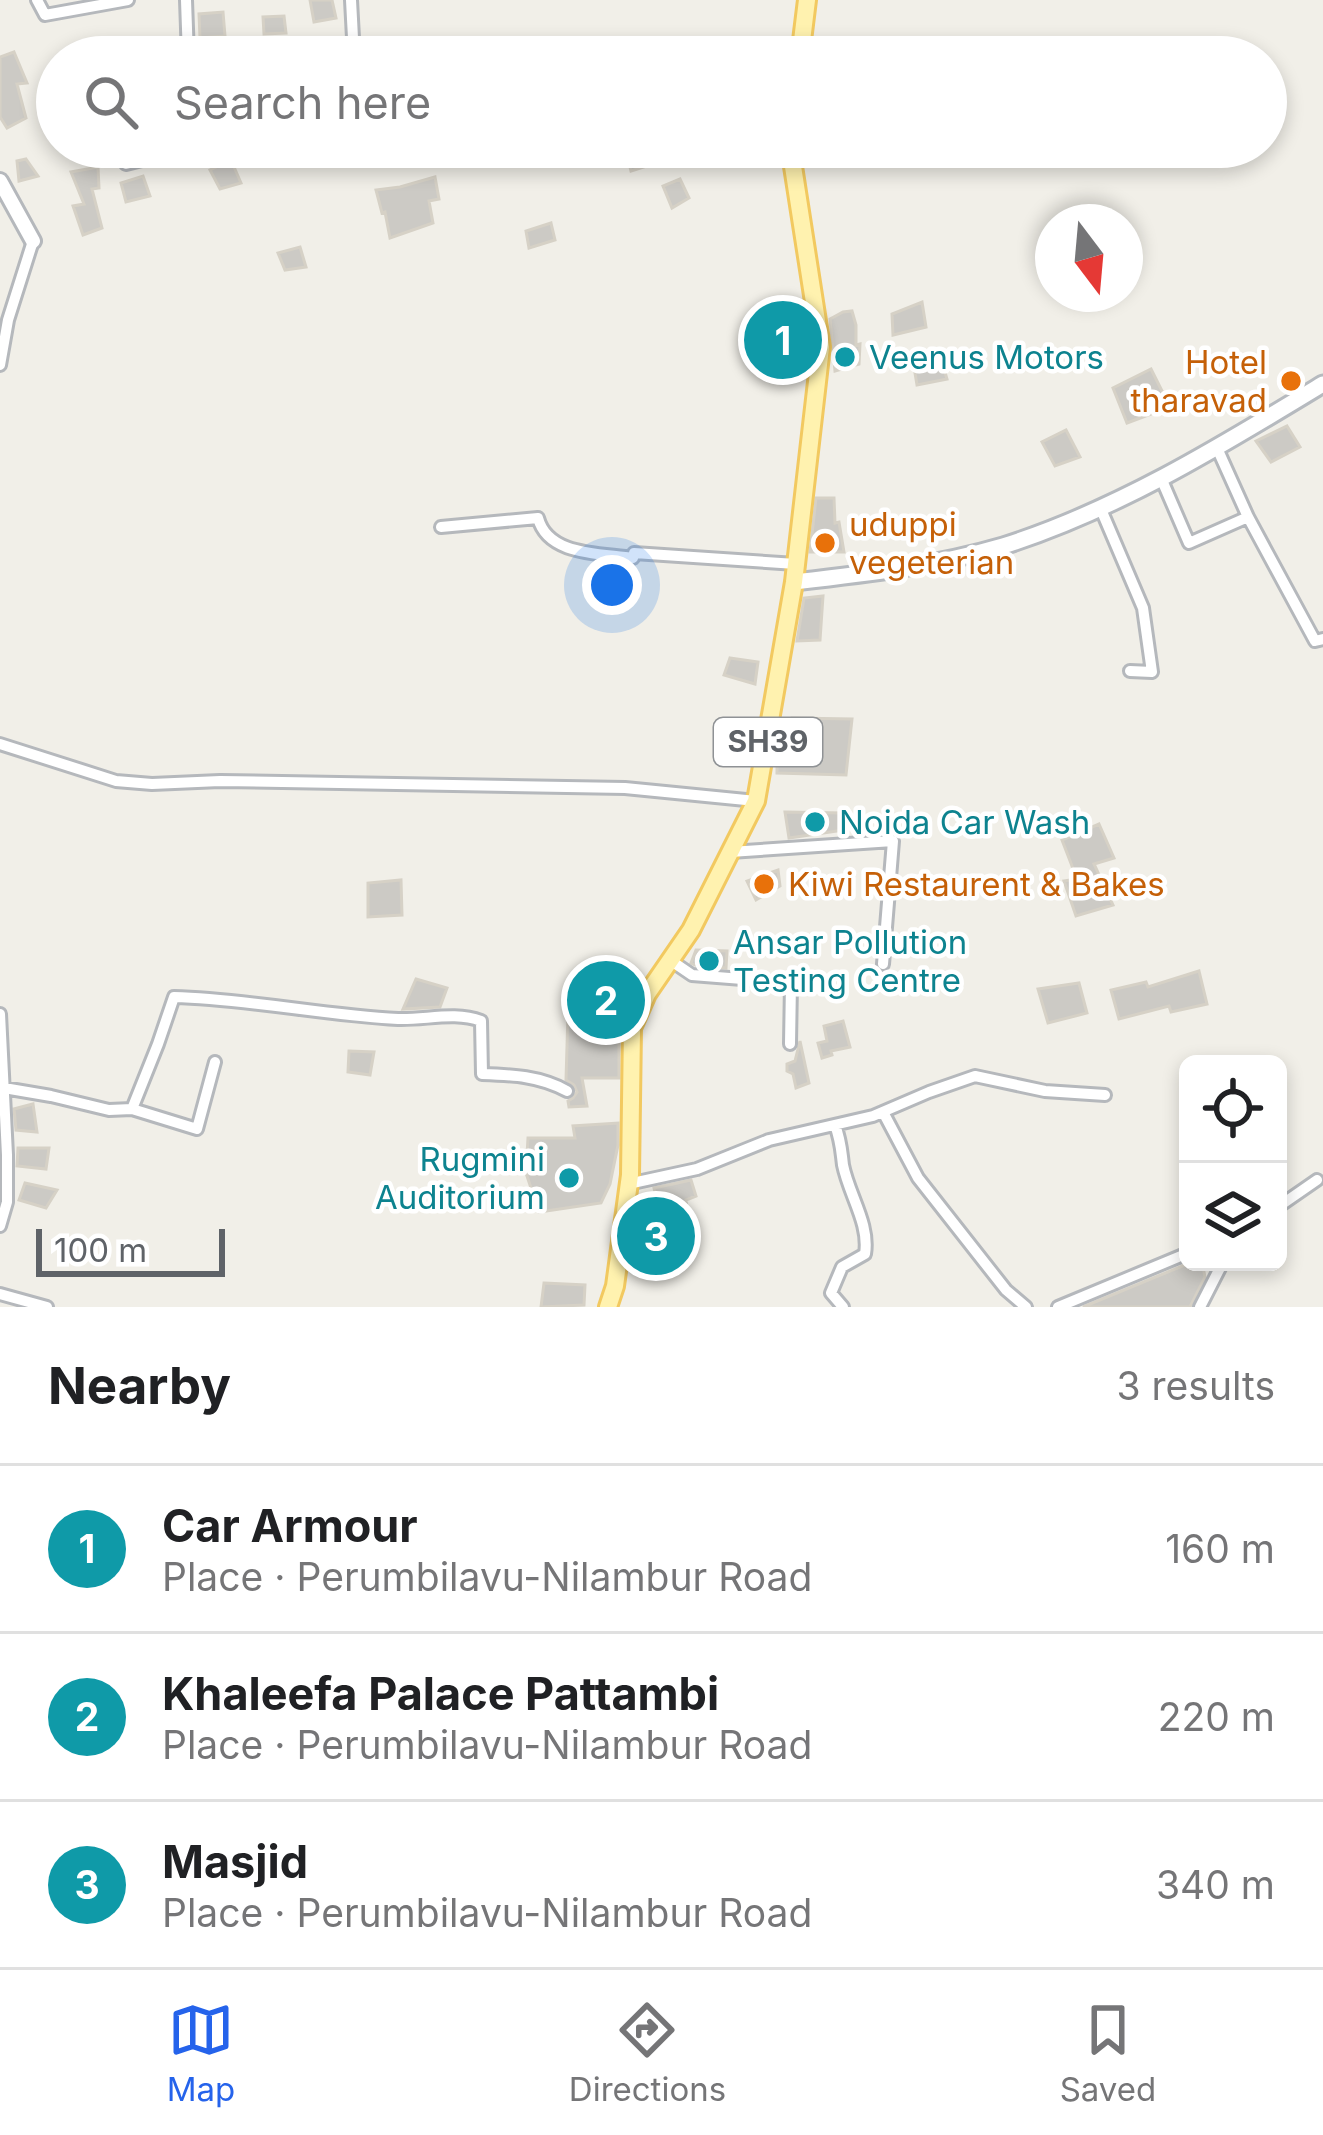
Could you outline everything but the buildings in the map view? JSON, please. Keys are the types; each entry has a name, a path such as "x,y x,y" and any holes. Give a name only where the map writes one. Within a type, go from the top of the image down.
{"main road":[{"path":"803,36 807,0"},
{"name":"SH39","path":"608,1307 628,1184 632,1028 647,994 691,930 762,782 795,573 821,346 793,168"},
{"path":"795,573 891,570 1004,545 1161,478 1323,384"}],"street":[{"path":"37,0 46,16 128,0"},
{"path":"186,0 187,36"},
{"path":"351,0 353,36"},
{"path":"0,182 33,241 8,320 0,364"},
{"path":"1217,448 1315,641 1323,639"},
{"path":"1161,478 1189,543 1248,517"},
{"path":"1100,507 1143,608 1152,672 1130,671"},
{"path":"441,527 538,518 542,533 558,546 795,573"},
{"path":"0,745 116,781 152,784 625,788 756,801"},
{"path":"730,852 893,841 883,964"},
{"path":"670,960 692,975 790,983 790,1045"},
{"path":"132,1109 174,997 402,1019 466,1015 482,1021 482,1074 523,1075 567,1091"},
{"path":"0,1014 7,1202 0,1226"},
{"path":"4,1088 109,1110 132,1109 196,1129 215,1062"},
{"path":"628,1184 697,1168 769,1140 883,1112 975,1076 1045,1091 1105,1095"},
{"path":"883,1112 918,1178 1006,1290 1026,1307"},
{"path":"835,1125 867,1241 865,1254 842,1267 831,1293 843,1307"},
{"path":"1287,1201 1317,1180"},
{"path":"1058,1307 1179,1256"},
{"path":"1200,1307 1218,1271"},
{"path":"0,1294 46,1307"}],"place":[{"name":"Car Armour","path":"783,340"},
{"name":"Veenus Motors","path":"845,357"},
{"name":"Hotel tharavad","path":"1291,381"},
{"name":"uduppi vegeterian","path":"825,543"},
{"name":"Noida Car Wash","path":"815,822"},
{"name":"Kiwi Restaurent & Bakes","path":"764,884"},
{"name":"Ansar Pollution Testing Centre","path":"709,961"},
{"name":"Khaleefa Palace Pattambi","path":"606,1000"},
{"name":"Rugmini Auditorium","path":"569,1178"},
{"name":"Masjid","path":"656,1236"}]}
